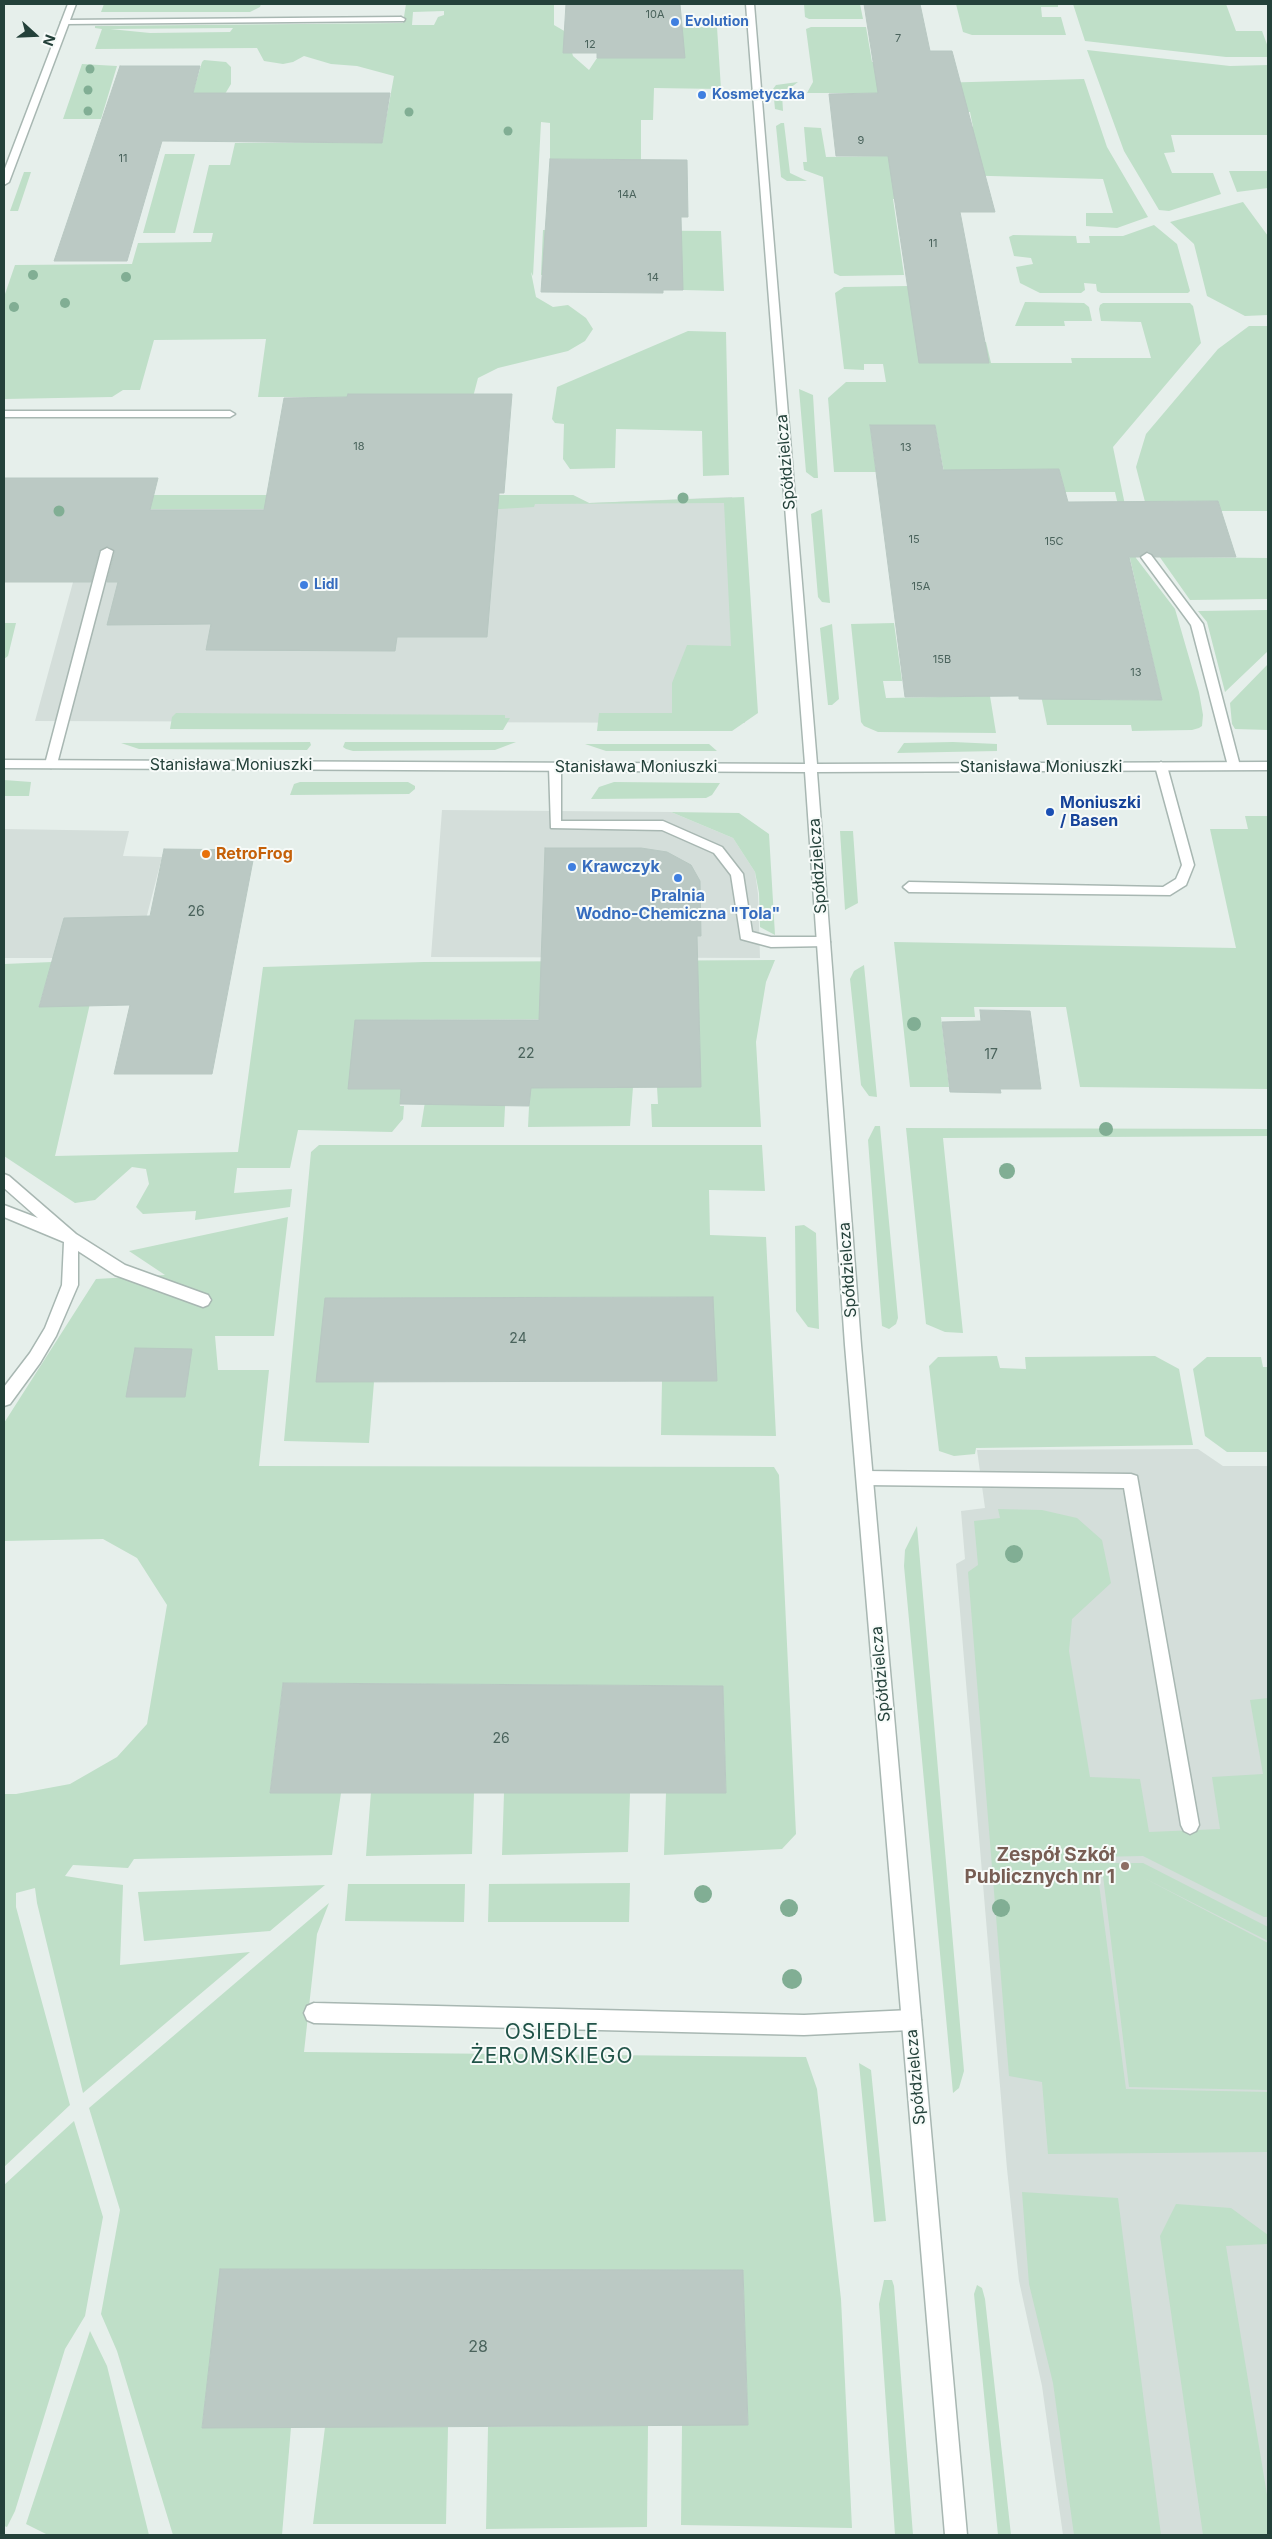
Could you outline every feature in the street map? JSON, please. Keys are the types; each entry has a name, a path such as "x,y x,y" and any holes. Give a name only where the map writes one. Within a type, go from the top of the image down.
{"street":[{"path":"4,182 72,4"},
{"name":"Spółdzielcza","path":"750,4 865,1478 956,2535"},
{"path":"65,22 401,19"},
{"path":"4,414 230,414"},
{"path":"51,764 107,551"},
{"path":"1147,557 1197,624 1234,766"},
{"name":"Stanisława Moniuszki","path":"4,764 811,768 1268,766"},
{"path":"909,887 1166,892 1181,882 1188,865 1161,766"},
{"path":"555,767 555,826 663,826 718,850 737,874 746,935 771,942 823,942"},
{"path":"4,1180 71,1238 120,1270 203,1300"},
{"path":"4,1211 71,1238"},
{"path":"4,1398 35,1358 52,1331 70,1285 71,1238"},
{"path":"865,1478 1131,1481 1190,1825"},
{"path":"314,2013 804,2025 911,2020"}],"shaded area":[{"path":"66,495 573,495 589,503 732,497 745,723 35,721 78,564"},
{"path":"442,810 671,812 733,838 755,872 758,894 760,958 431,957"},
{"path":"4,829 129,831 123,856 162,857 136,958 4,958"},
{"name":"Zespół Szkół Publicznych nr 1","path":"1198,1449 1223,1466 1268,1466 1268,2535 1063,2535 1042,2386 1019,2281 1007,2169 956,1564 965,1559 961,1511 985,1508 977,1450"}],"green space":[{"path":"104,4 261,4 260,7 250,12 101,12"},
{"path":"406,4 554,4 554,25 566,32 573,56 589,70 597,58 617,57 617,28 717,27 721,89 654,88 653,120 641,120 641,160 550,159 550,123 541,122 533,276 531,272 536,297 553,307 568,305 586,318 593,329 585,341 568,351 498,368 478,378 473,397 258,397 266,339 154,340 140,390 123,390 112,397 4,399 4,297 15,265 132,264 138,243 211,242 213,233 193,233 209,165 230,165 235,143 382,142 394,76 357,66 331,64 304,56 293,62 283,64 264,61 257,48 95,49 102,29 95,28 95,26 403,23","holes":["444,11 444,15 438,17 434,25 412,25 413,12","233,28 230,32 150,33 110,29"]},
{"path":"804,4 860,4 863,19 809,19 805,17"},
{"path":"956,4 1058,4 1058,7 1041,7 1042,17 1061,17 1066,35 972,35 963,32"},
{"path":"1073,4 1226,4 1236,31 1262,31 1268,47 1268,57 1226,57 1085,41"},
{"path":"811,27 866,27 872,62 896,62 934,83 1084,79 1107,147 1148,217 1117,228 1086,226 1086,213 1113,213 1103,179 953,175 921,199 893,199 904,275 840,276 834,273 823,177 804,170 803,162 807,162 804,127 821,128 826,157 889,156 940,127 973,127 970,112 864,112 894,93 807,93 813,82 806,29"},
{"path":"1087,50 1230,66 1268,65 1268,135 1171,135 1175,152 1164,153 1172,173 1213,173 1221,194 1169,211 1159,210 1124,151"},
{"path":"204,60 226,62 231,67 231,84 222,99 185,120 202,62"},
{"path":"82,64 117,66 101,119 63,119"},
{"path":"798,82 782,94 783,111 775,109 773,89 776,85"},
{"path":"784,123 790,173 807,181 787,181 781,177 776,126"},
{"path":"165,154 195,154 175,233 143,233"},
{"path":"1229,171 1268,171 1268,188 1237,192"},
{"path":"24,172 31,172 18,211 10,211"},
{"path":"1243,202 1268,236 1268,315 1245,316 1207,296 1194,244 1170,222"},
{"path":"1154,225 1177,244 1190,291 1188,293 1101,293 1097,291 1096,284 1084,283 1085,290 1081,293 1040,293 1020,283 1016,267 1033,264 1031,258 1014,256 1009,237 1013,235 1076,236 1077,243 1090,243 1089,236 1123,236"},
{"path":"543,230 721,231 724,291 683,290 569,275 541,275"},
{"path":"908,286 946,342 986,342 991,363 1072,363 1071,358 1151,358 1141,322 1101,321 1100,305 1103,303 1190,303 1193,306 1201,343 1113,447 1136,558 1175,609 1199,692 1203,715 1202,726 1199,728 1192,730 1132,731 1131,725 1047,725 1041,695 1090,650 1101,700 1162,700 1115,492 1065,492 1059,469 944,472 935,425 870,425 876,472 834,472 828,398 846,382 886,382 883,364 864,364 864,370 844,369 835,293 844,287"},
{"path":"1025,302 1084,303 1089,307 1092,321 1064,321 1065,326 1015,326"},
{"path":"1249,326 1268,326 1268,511 1221,511 1218,501 1149,502 1164,557 1268,558 1268,599 1190,600 1159,556 1136,467 1146,434 1218,349"},
{"path":"688,331 726,332 729,475 703,476 702,431 616,429 615,468 570,469 563,459 564,424 555,423 552,419 557,387"},
{"path":"799,389 813,395 818,478 814,478 806,472"},
{"path":"66,495 573,495 589,503 744,497 758,713 732,731 597,731 599,713 672,713 672,683 687,645 731,646 724,503 535,504 534,507 500,509 94,509"},
{"path":"822,509 830,603 822,602 818,597 811,514"},
{"path":"1268,610 1268,651 1225,692 1207,622 1198,611"},
{"path":"4,623 16,623 8,656 4,659"},
{"path":"894,623 902,681 883,681 886,698 990,696 996,733 878,732 864,726 861,722 851,624"},
{"path":"832,624 839,699 832,705 828,705 820,628"},
{"path":"1268,664 1268,730 1235,729 1232,724 1230,703"},
{"path":"176,713 505,715 505,718 510,718 503,730 170,729 172,717"},
{"path":"310,742 311,745 307,750 139,749 121,743"},
{"path":"345,742 516,742 495,750 353,751 343,747"},
{"path":"953,742 997,744 997,751 897,753 904,743"},
{"path":"585,744 709,744 717,751 606,751"},
{"path":"4,780 31,782 29,796 4,796"},
{"path":"300,782 408,782 415,786 415,789 409,794 290,795 294,784"},
{"path":"614,782 720,783 712,795 706,798 591,799 599,787"},
{"path":"671,812 739,813 769,834 775,935 760,927 759,893 755,872 733,838"},
{"path":"1245,816 1268,816 1268,1089 1080,1087 1066,1007 974,1007 975,1017 941,1017 949,1087 910,1087 894,942 1236,948 1210,829 1248,829"},
{"path":"840,831 853,831 858,903 845,910"},
{"path":"100,960 55,1156 238,1152 263,967 424,962 775,960 766,982 756,1042 761,1127 652,1127 651,1104 658,1104 657,1087 700,1086 699,1019 356,1020 402,1088 400,1106 404,1106 403,1119 392,1132 298,1130 290,1168 237,1168 234,1193 292,1189 290,1207 195,1220 196,1211 143,1214 136,1207 149,1184 146,1169 132,1167 95,1200 75,1203 4,1156 4,964 52,962 39,1006 82,1006"},
{"path":"864,965 877,1097 869,1096 861,1085 850,979 854,971"},
{"path":"506,1087 504,1127 421,1127 427,1089"},
{"path":"530,1087 633,1087 630,1126 528,1127"},
{"path":"875,1126 880,1126 898,1318 896,1324 889,1329 882,1326 868,1140"},
{"path":"906,1128 1268,1129 1268,1136 943,1138 963,1333 945,1332 926,1324"},
{"path":"319,1145 762,1145 765,1191 709,1190 710,1235 766,1237 776,1436 661,1435 662,1381 713,1297 326,1298 374,1382 369,1443 284,1441 311,1152"},
{"path":"288,1217 274,1336 215,1336 218,1370 269,1370 259,1466 774,1467 779,1475 796,1834 782,1849 664,1855 666,1793 726,1793 723,1686 283,1683 270,1792 341,1793 332,1855 134,1859 128,1868 73,1865 65,1876 123,1885 120,1965 250,1952 83,2093 35,1888 16,1893 16,1907 70,2105 4,2167 4,1794 16,1794 70,1784 117,1757 147,1724 167,1605 137,1558 103,1539 4,1541 4,1423 96,1279 165,1275 129,1251"},
{"path":"804,1225 816,1233 819,1329 808,1327 796,1311 795,1226"},
{"path":"997,1356 1000,1368 1026,1369 1025,1357 1155,1356 1179,1369 1193,1445 976,1448 975,1454 954,1456 939,1451 929,1366 938,1357"},
{"path":"1207,1357 1261,1357 1263,1367 1268,1367 1268,1452 1227,1452 1205,1436 1193,1369"},
{"path":"998,1509 1042,1510 1077,1518 1102,1540 1111,1583 1072,1619 1069,1651 1090,1777 1140,1779 1149,1832 1220,1829 1212,1777 1263,1774 1250,1700 1268,1698 1268,1917 1264,1917 1143,1856 1095,1857 1096,1863 1143,1863 1268,1927 1268,1941 1142,1877 1268,1943 1268,2090 1129,2087 1103,1876 1098,1876 1126,2089 1268,2092 1268,2152 1048,2154 1042,2082 1009,2076 968,1572 978,1565 974,1521 1000,1518"},
{"path":"917,1526 964,2071 959,2088 953,2093 904,1566 905,1550"},
{"path":"371,1792 474,1793 472,1854 366,1856"},
{"path":"504,1793 630,1793 628,1852 502,1855"},
{"path":"630,1883 629,1922 488,1922 489,1884"},
{"path":"348,1884 465,1884 464,1922 345,1921"},
{"path":"325,1885 270,1931 144,1941 138,1892"},
{"path":"329,1903 317,1934 304,2052 806,2057 817,2089 841,2299 852,2528 681,2525 682,2425 748,2425 743,2270 221,2269 202,2427 291,2427 282,2535 173,2535 117,2351 101,2314 120,2210 89,2108"},
{"path":"859,2063 871,2070 886,2221 874,2222"},
{"path":"74,2121 103,2217 85,2316 65,2349 15,2511 7,2527 4,2526 4,2185"},
{"path":"1022,2192 1118,2198 1161,2535 1074,2535 1053,2383 1029,2284"},
{"path":"1176,2204 1231,2208 1268,2235 1268,2244 1226,2246 1268,2501 1268,2535 1203,2535 1160,2236"},
{"path":"884,2280 892,2280 894,2286 913,2535 895,2535 879,2304"},
{"path":"977,2285 982,2288 985,2299 1011,2535 998,2535 974,2294"},
{"path":"90,2331 107,2366 149,2535 48,2535 26,2524"},
{"path":"648,2425 647,2527 486,2529 488,2427"},
{"path":"325,2427 448,2427 446,2524 313,2524"}],"building":[{"path":"566,4 680,4 685,58 597,58 597,53 563,53"},
{"path":"864,4 920,4 930,51 952,51 995,212 960,212 989,363 919,363 888,156 836,156 829,94 878,93"},
{"path":"120,66 200,66 193,93 390,93 382,143 162,141 127,261 54,261"},
{"path":"550,159 687,160 688,217 681,217 683,290 663,290 663,293 541,292"},
{"path":"348,394 512,394 504,493 499,493 487,637 397,637 395,651 206,650 211,624 107,625 118,582 107,582 115,551 108,546 99,551 91,582 4,582 4,478 158,478 150,510 264,510 284,398 347,397"},
{"path":"870,425 935,425 943,470 1059,469 1068,502 1218,501 1236,557 1155,557 1148,551 1139,557 1129,557 1162,700 1019,699 1019,696 905,697"},
{"path":"545,848 641,848 667,852 691,865 700,881 701,936 697,936 701,1087 531,1088 529,1106 400,1104 401,1089 348,1089 355,1020 539,1020"},
{"path":"164,849 255,850 212,1074 114,1074 130,1005 39,1007 64,918 150,916"},
{"path":"980,1010 1030,1011 1041,1089 1000,1089 1001,1093 950,1092 942,1022 981,1021"},
{"path":"713,1297 717,1381 316,1382 325,1298"},
{"path":"135,1348 192,1349 185,1397 126,1397"},
{"path":"283,1683 723,1686 726,1793 270,1793"},
{"path":"220,2269 743,2270 748,2425 202,2428"}],"place":[{"name":"Evolution","path":"675,22"},
{"name":"Kosmetyczka","path":"702,95"},
{"name":"Lidl","path":"304,585"},
{"name":"Moniuszki / Basen","path":"1050,812"},
{"name":"RetroFrog","path":"206,854"},
{"name":"Krawczyk","path":"572,867"},
{"name":"Pralnia Wodno-Chemiczna \"Tola\"","path":"678,878"},
{"name":"Zespół Szkół Publicznych nr 1","path":"1125,1866"}],"district":[{"name":"OSIEDLE ŻEROMSKIEGO","path":"552,2045"}]}
